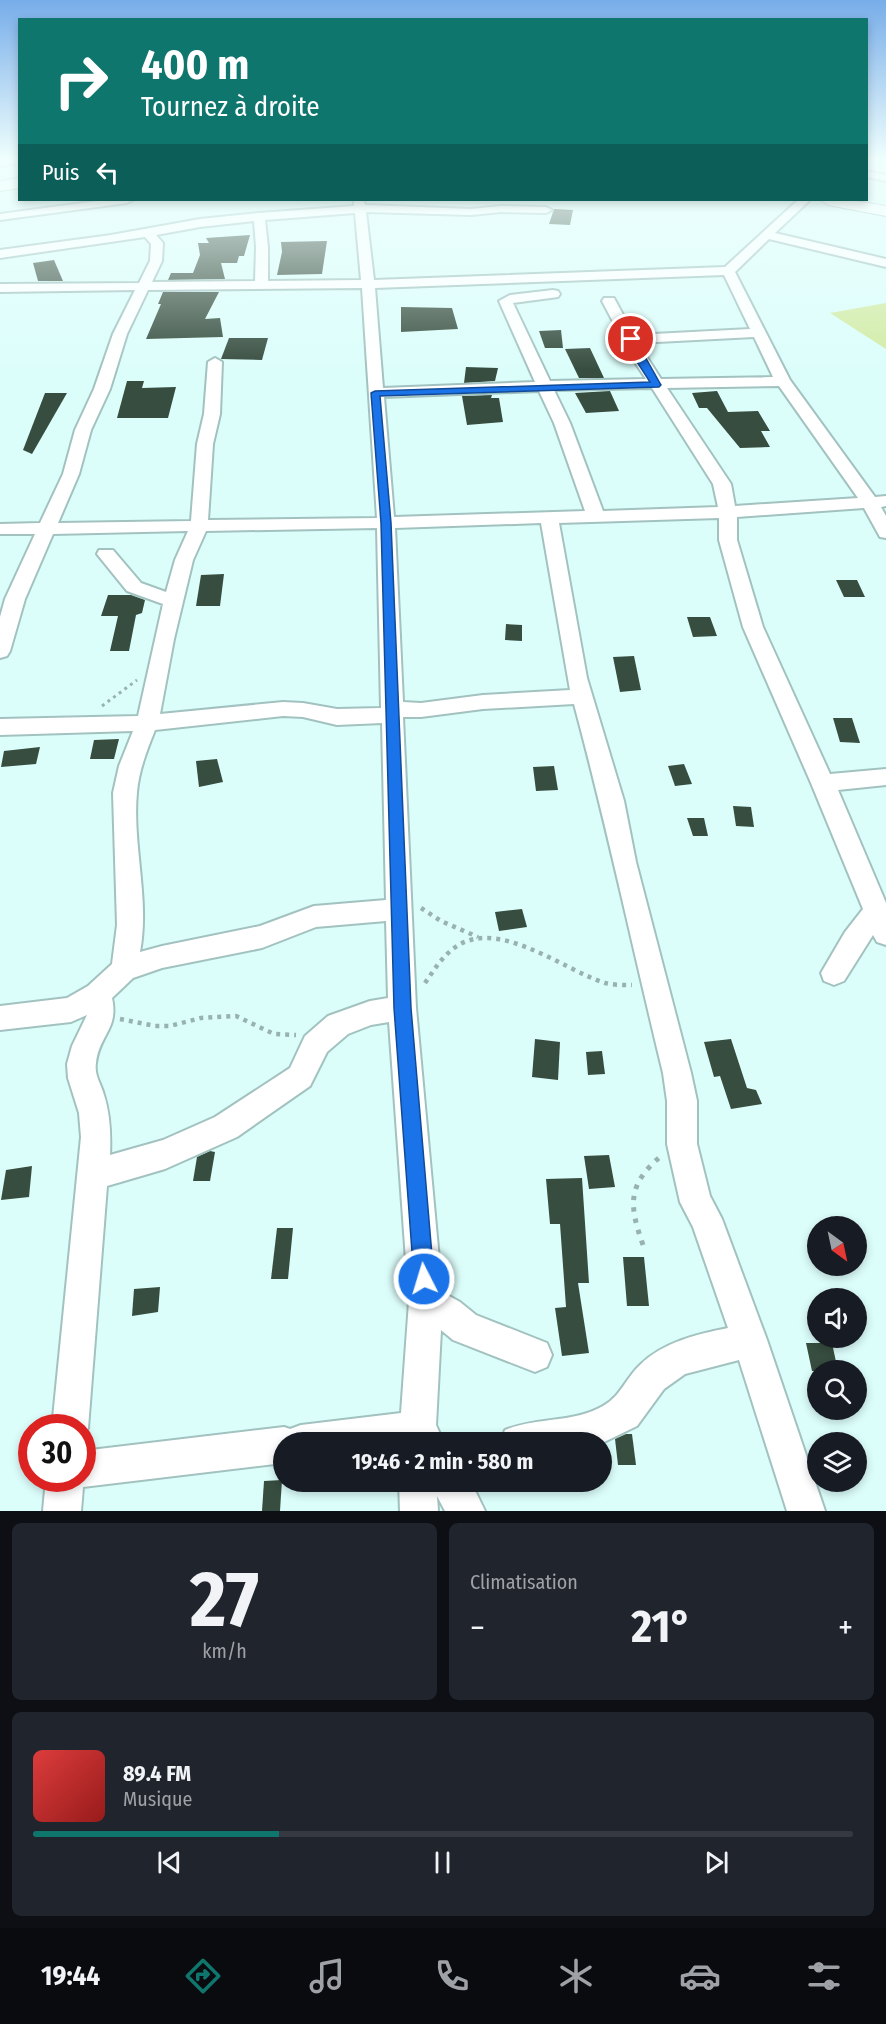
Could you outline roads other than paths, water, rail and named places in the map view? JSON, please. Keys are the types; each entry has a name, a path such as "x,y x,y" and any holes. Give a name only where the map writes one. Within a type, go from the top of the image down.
{"street":[{"path":"0,239 3,253 171,230"},
{"path":"260,230 261,285"},
{"path":"362,230 386,523 402,1008 426,1302 420,1432"},
{"path":"0,288 368,284 728,271 773,230"},
{"path":"0,651 15,599 71,474 83,430 102,389 120,334 142,285 156,261 157,243 148,233"},
{"path":"767,235 886,263"},
{"path":"728,271 783,381 878,502 886,533"},
{"path":"553,294 506,301 507,308 562,423 596,516"},
{"path":"609,301 631,339 641,362 687,428 722,484 728,513 728,540 753,627 823,783 881,923 854,940 834,973"},
{"path":"631,339 757,333"},
{"path":"71,1414 96,1137 94,1113 81,1078 81,1064 100,1004 124,969 128,951 130,880 125,793 132,759 147,723 166,630 184,560 198,526 206,444 212,414 214,362"},
{"path":"375,393 545,386 783,381"},
{"path":"0,529 386,523 728,513 878,502"},
{"path":"549,518 566,622 583,696 612,801 624,862 677,1073 682,1101 682,1141 696,1202 706,1219 750,1340 806,1511"},
{"path":"106,554 134,587 175,602"},
{"path":"0,727 147,723 214,718 283,709 303,710 338,717 393,718 421,710 483,702 583,696"},
{"path":"823,783 886,777"},
{"path":"124,969 162,957 262,937 314,917 399,904"},
{"path":"0,1018 71,1010 100,1004"},
{"path":"92,1175 165,1154 226,1127 300,1077 311,1059 315,1045 338,1025 370,1013 402,1008"},
{"path":"426,1302 448,1314 465,1328 535,1355"},
{"path":"572,1432 592,1428 617,1418 634,1405 651,1378 672,1361 750,1340"},
{"path":"96,1467 273,1446"},
{"path":"62,1511 64,1492"},
{"path":"418,1492 419,1511"}]}
